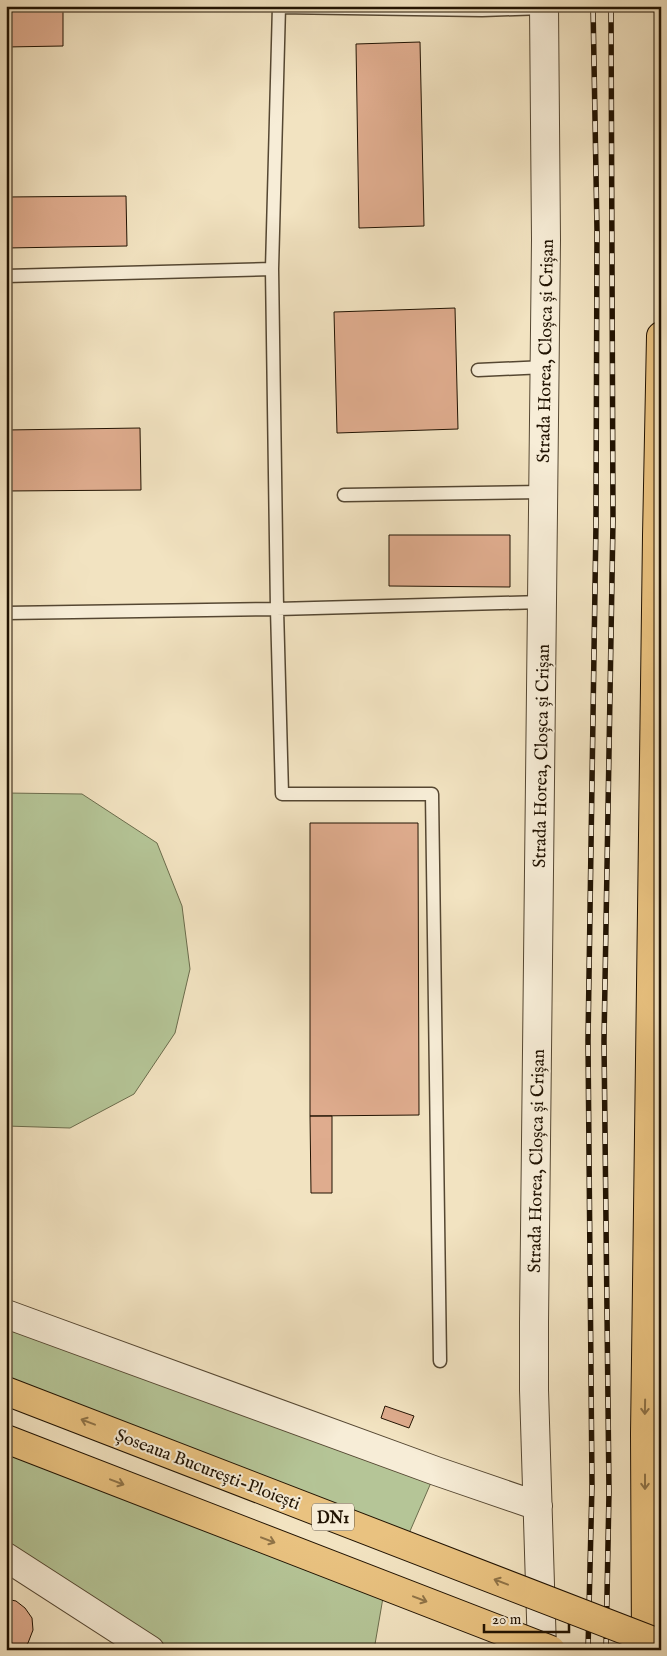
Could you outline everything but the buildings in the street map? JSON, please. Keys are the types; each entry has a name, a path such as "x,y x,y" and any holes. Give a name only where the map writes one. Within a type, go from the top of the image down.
{"main road":[{"path":"646,1650 645,1434 661,336"},
{"name":"Șoseaua București-Ploiești","path":"6,1391 661,1644"},
{"name":"DN1","path":"6,1439 551,1650"}],"street":[{"name":"Strada Horea, Cloșca și Crișan","path":"542,1650 534,1390 534,1322 545,367 544,7"},
{"path":"6,1314 436,1471 538,1506"},
{"path":"6,1557 150,1650"}],"lane":[{"path":"440,1361 432,794 282,794 276,609 272,269 279,7 544,7"},
{"path":"6,276 272,269"},
{"path":"478,370 545,367"},
{"path":"344,495 543,492"},
{"path":"6,613 276,609 542,602"}],"green space":[{"path":"6,793 82,794 157,843 182,906 190,969 175,1033 134,1094 70,1128 6,1126"},
{"path":"6,1315 436,1471 404,1545 6,1384"},
{"path":"6,1439 385,1586 374,1650 150,1650 6,1557"}],"railway":[{"path":"588,1650 592,1485 588,1041 596,523 597,231 593,6"},
{"path":"606,1650 609,1492 604,1041 613,521 611,6"}]}
